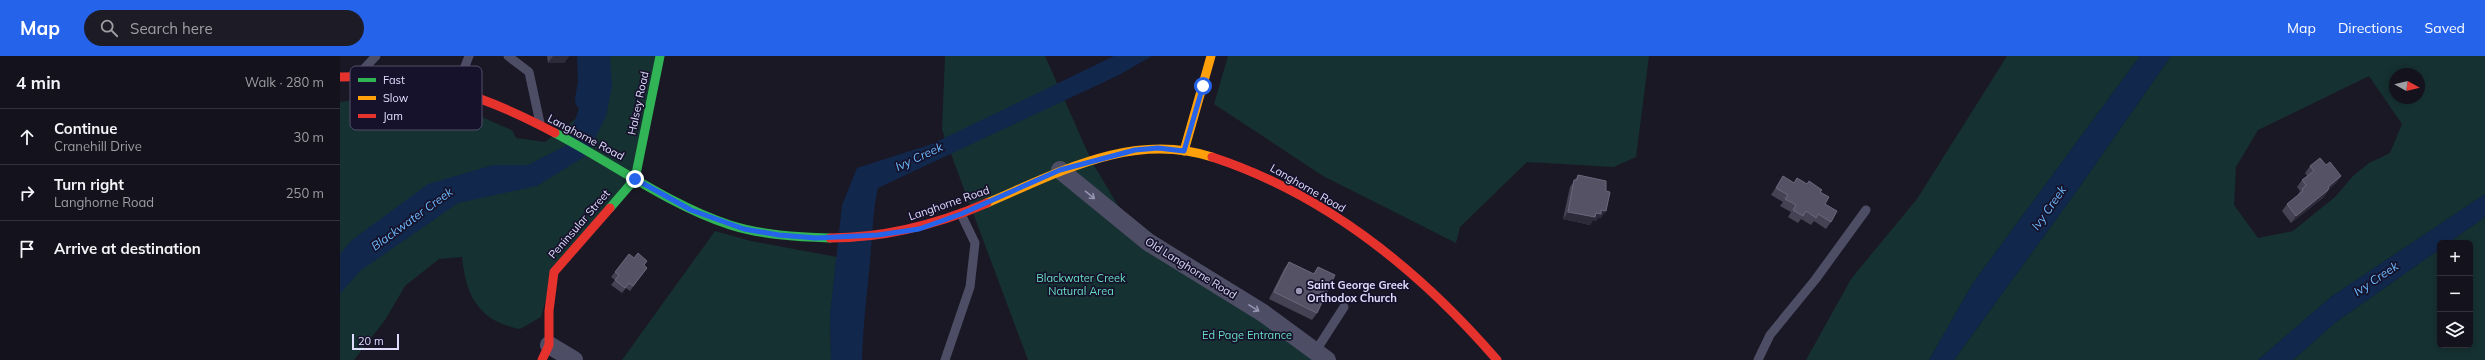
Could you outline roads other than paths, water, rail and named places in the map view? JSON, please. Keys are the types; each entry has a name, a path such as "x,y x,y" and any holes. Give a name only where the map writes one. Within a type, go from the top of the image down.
{"main road":[{"name":"Halsey Road","path":"635,179 660,56"},
{"path":"1184,151 1211,56"},
{"name":"Langhorne Road","path":"340,77 350,76"},
{"name":"Langhorne Road","path":"482,98 541,126 691,210 744,229 779,235 816,238 878,235 919,229 961,214 1060,170 1135,150 1158,148 1206,155 1265,176 1352,228 1402,264 1432,290 1464,320 1497,360"},
{"name":"Peninsular Street","path":"546,352 554,272 635,179"}],"street":[{"name":"Old Langhorne Road","path":"1060,170 1148,242 1262,313 1321,356"},
{"path":"546,352 574,360"}],"lane":[{"path":"366,66 376,56"},
{"path":"465,66 469,56"},
{"path":"508,56 529,72 541,126"},
{"path":"1758,360 1770,335 1815,280 1866,210"},
{"path":"945,360 970,287 975,243 961,214"},
{"path":"1321,356 1344,307"}],"water":[{"path":"592,56 610,56 612,87 606,116 587,155 537,186 458,203 360,271 340,294 340,254 352,240 428,184 493,165 528,165 567,145 587,84"},
{"name":"Ivy Creek","path":"1114,56 1152,56 1119,75 878,188 873,219 862,360 831,360 830,315 842,205 857,168 932,144"},
{"name":"Ivy Creek","path":"2140,56 2171,56 2076,192 1954,360 1929,360 1973,283"},
{"name":"Ivy Creek","path":"2485,194 2485,217 2452,240 2437,240 2437,251 2336,322 2293,360 2258,360 2331,297"}],"waterway":[{"name":"Blackwater Creek","path":"589,99 592,83 591,56"}],"place":[{"name":"Saint George Greek Orthodox Church","path":"1299,291"}],"park label":[{"name":"Blackwater Creek Natural Area","path":"1081,284"},
{"name":"Ed Page Entrance","path":"1247,335"}]}
